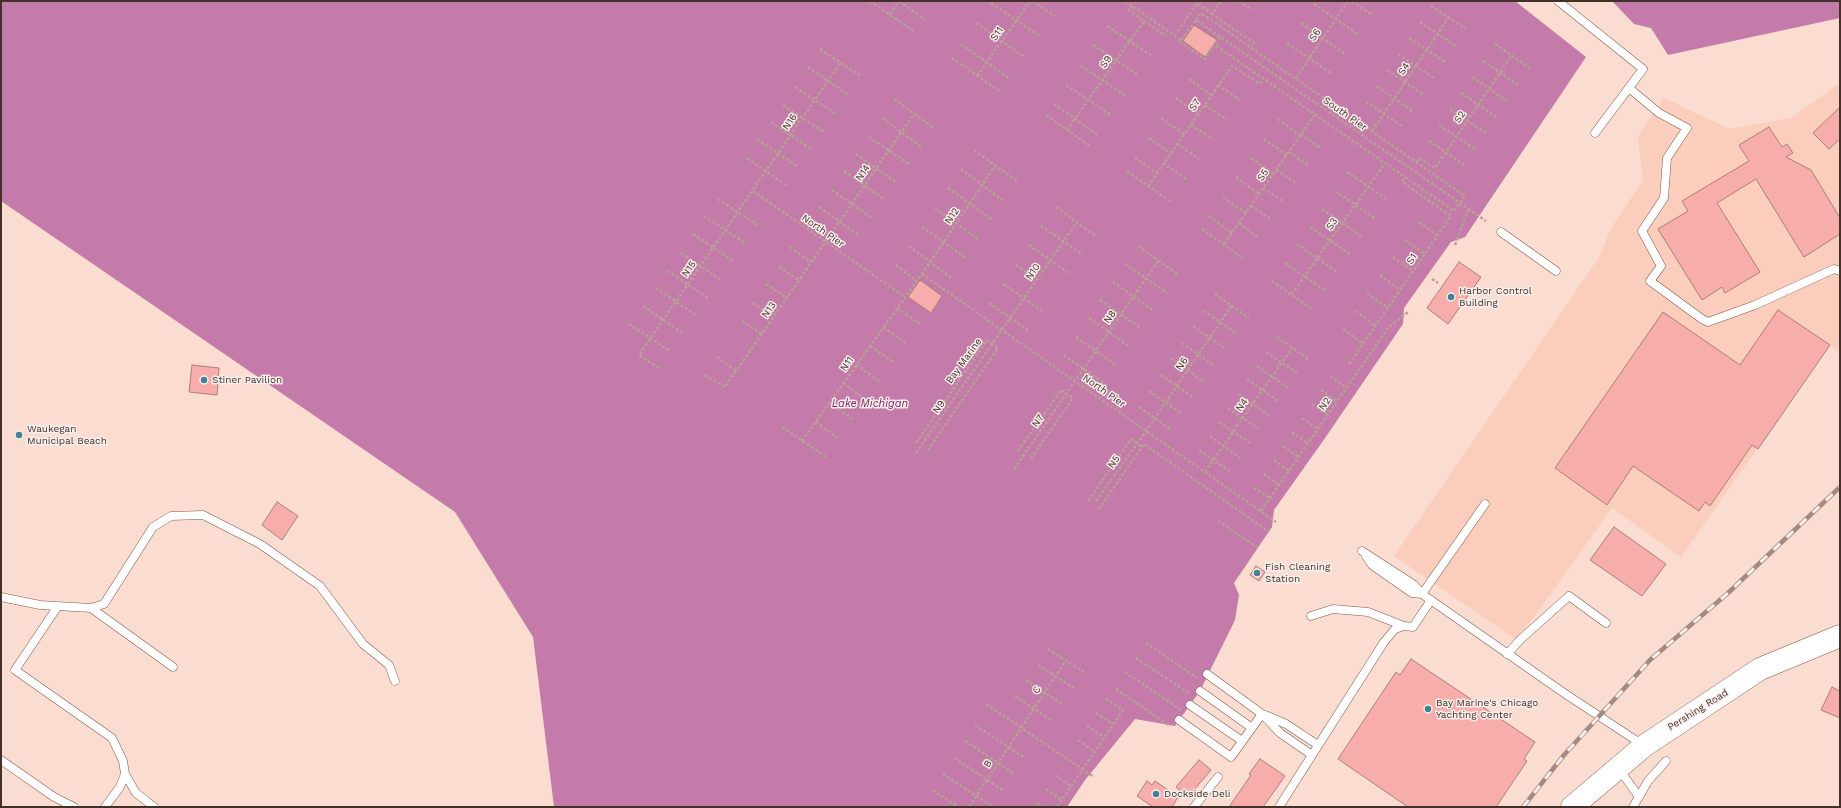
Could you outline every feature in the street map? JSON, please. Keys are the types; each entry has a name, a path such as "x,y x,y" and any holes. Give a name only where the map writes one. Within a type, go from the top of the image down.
{"street":[{"name":"Pershing Road","path":"1572,807 1617,767 1644,746 1760,669 1840,636"}],"lane":[{"path":"1558,1 1643,69 1595,133"},
{"path":"1629,88 1659,113 1687,128 1667,158 1664,198 1642,231 1661,266 1650,281 1708,322 1756,305 1834,269 1840,270"},
{"path":"1500,232 1556,272"},
{"path":"1422,594 1485,504"},
{"path":"1,597 40,605 91,608 104,604 153,527 171,516 203,515 260,544 320,586 363,644 389,665 395,681"},
{"path":"1422,594 1412,593 1372,565 1362,551 1413,584 1422,594 1598,716 1644,746"},
{"path":"1508,654 1521,639 1569,596 1606,623"},
{"path":"1311,616 1333,609 1368,612 1404,626 1413,627 1431,600"},
{"path":"58,606 15,670 112,738 123,761 125,774 136,793 154,807"},
{"path":"91,608 173,667"},
{"path":"1279,807 1384,642 1395,629 1404,626"},
{"path":"1207,674 1262,714 1280,733 1312,755"},
{"path":"1197,694 1252,728"},
{"path":"1190,705 1242,741"},
{"path":"1262,714 1286,724 1318,745"},
{"path":"1179,720 1230,757 1262,714"},
{"path":"1,760 54,797 74,807"},
{"path":"1633,807 1648,781 1666,761"},
{"path":"1617,767 1639,797"},
{"path":"105,807 120,787 125,774"},
{"path":"1194,807 1218,777"}],"path":[{"path":"870,1 915,32"},
{"path":"890,14 899,1 925,20"},
{"name":"S11","path":"978,76 1030,1"},
{"path":"1033,1 1055,16"},
{"path":"1125,1 1182,40"},
{"path":"1193,1 1254,43 1251,47"},
{"path":"1212,14 1221,1"},
{"path":"1239,1 1252,10"},
{"name":"S6","path":"1296,78 1348,1"},
{"path":"1352,1 1372,15"},
{"path":"991,3 1040,37"},
{"path":"1178,31 1196,3"},
{"path":"1314,4 1359,35"},
{"path":"1132,6 1129,10 1166,36"},
{"path":"1431,6 1466,29"},
{"path":"1215,45 1454,211 1466,196 1201,12 1180,42 1205,60 1220,37"},
{"name":"S4","path":"1372,131 1448,17"},
{"name":"South Pier","path":"1196,20 1486,222"},
{"name":"S9","path":"1067,130 1144,21"},
{"path":"1420,22 1456,46"},
{"path":"976,23 1026,58"},
{"path":"1300,23 1345,54"},
{"path":"1107,26 1152,56"},
{"path":"1409,38 1445,62"},
{"path":"1287,43 1332,74"},
{"path":"961,44 1010,79"},
{"path":"1495,44 1530,68"},
{"path":"1093,45 1138,75"},
{"path":"820,48 861,76"},
{"path":"1398,54 1434,78"},
{"name":"S2","path":"1416,162 1419,158 1435,168 1512,55"},
{"path":"952,58 1001,92"},
{"path":"1483,61 1518,85"},
{"name":"N16","path":"753,191 840,62"},
{"path":"1081,66 1126,96"},
{"name":"S7","path":"1148,186 1232,66 1260,84 1264,79"},
{"path":"808,67 848,95"},
{"path":"1387,70 1423,94"},
{"path":"1472,77 1507,101"},
{"path":"1188,79 1211,96"},
{"path":"1066,85 1111,115"},
{"path":"1218,85 1240,100"},
{"path":"1377,86 1412,111"},
{"path":"795,87 836,114"},
{"path":"1461,92 1496,117"},
{"path":"1176,98 1198,114"},
{"path":"894,99 934,128"},
{"path":"1366,102 1402,126"},
{"path":"1054,104 1098,135"},
{"path":"784,105 824,132"},
{"path":"1204,105 1227,120"},
{"path":"1450,109 1486,133"},
{"name":"N14","path":"826,242 914,114"},
{"name":"S5","path":"1224,244 1315,114"},
{"path":"1046,115 1090,146"},
{"path":"882,118 922,147"},
{"path":"1161,118 1184,134"},
{"path":"1278,119 1322,149"},
{"path":"771,122 811,149"},
{"path":"1191,125 1213,139"},
{"path":"1439,125 1475,150"},
{"path":"869,137 909,164"},
{"path":"1149,138 1170,154"},
{"path":"757,139 798,167"},
{"path":"1264,139 1287,155"},
{"path":"1429,140 1464,165"},
{"path":"1177,144 1199,159"},
{"path":"974,150 1018,182"},
{"path":"1289,152 1309,166"},
{"path":"856,154 898,183"},
{"path":"747,158 787,186"},
{"path":"1135,158 1157,173"},
{"path":"1251,158 1273,174"},
{"name":"S3","path":"1292,294 1385,163"},
{"path":"1163,164 1186,179"},
{"name":"N12","path":"917,281 995,166"},
{"path":"961,169 1004,201"},
{"path":"1276,170 1297,184"},
{"path":"844,171 885,200"},
{"path":"1127,171 1171,202"},
{"path":"1347,172 1388,200"},
{"path":"1236,177 1259,194"},
{"name":"S1","path":"1349,364 1451,216 1402,182 1405,177"},
{"path":"948,188 991,219"},
{"path":"1264,188 1284,202"},
{"path":"832,190 851,205 872,218"},
{"name":"N15","path":"659,368 639,355 753,191"},
{"name":"North Pier","path":"753,191 905,297"},
{"path":"1335,191 1376,219"},
{"path":"1223,197 1246,213"},
{"path":"718,198 759,226"},
{"path":"1251,206 1272,220"},
{"path":"819,207 860,236"},
{"path":"1056,207 1097,237"},
{"path":"935,208 978,239"},
{"path":"1322,209 1363,237"},
{"path":"1455,246 1468,210"},
{"path":"704,216 745,243"},
{"path":"1209,216 1232,233"},
{"name":"N10","path":"1002,331 1076,222"},
{"path":"1419,222 1438,236"},
{"path":"1239,223 1259,238"},
{"path":"1041,226 1082,255"},
{"path":"922,227 966,258"},
{"path":"1310,227 1351,255"},
{"path":"1202,229 1244,259"},
{"path":"693,234 733,261"},
{"path":"1405,240 1425,254"},
{"name":"N13","path":"705,375 725,387 826,242"},
{"path":"1297,244 1337,272"},
{"path":"1029,245 1070,274"},
{"path":"909,246 952,278"},
{"path":"1138,246 1179,275"},
{"path":"790,247 812,262"},
{"path":"681,253 721,280"},
{"path":"1393,257 1413,271"},
{"name":"N8","path":"1075,382 1158,260"},
{"path":"1285,263 1326,291"},
{"path":"1125,264 1167,293"},
{"path":"896,265 917,281"},
{"path":"1016,265 1038,280"},
{"path":"779,267 799,280"},
{"path":"668,271 708,298"},
{"name":"North Pier","path":"922,274 1276,522"},
{"path":"1380,275 1400,290"},
{"path":"1432,279 1438,283"},
{"name":"N11","path":"802,441 917,281"},
{"path":"1272,281 1311,309"},
{"path":"1113,282 1154,311"},
{"path":"766,284 787,298"},
{"path":"1004,284 1045,313"},
{"path":"656,288 696,315"},
{"path":"1367,293 1388,308"},
{"path":"1215,294 1249,318"},
{"path":"1100,300 1142,329"},
{"path":"989,302 1030,332"},
{"path":"753,303 773,317"},
{"name":"N6","path":"1146,431 1232,305"},
{"path":"643,306 684,334"},
{"path":"897,308 920,324"},
{"path":"1204,310 1237,334"},
{"path":"1356,311 1376,326"},
{"name":"N2","path":"1261,511 1388,328 1408,312"},
{"path":"1089,318 1108,333 1130,347"},
{"path":"742,320 762,334"},
{"path":"629,324 652,337 670,351"},
{"path":"1193,326 1226,349"},
{"path":"883,327 906,343"},
{"path":"1343,329 1364,344"},
{"name":"N9","path":"916,453 1002,331"},
{"path":"1076,337 1117,366"},
{"path":"1277,337 1308,359"},
{"name":"Bay Marine","path":"916,443 986,340 993,344 998,348 928,450"},
{"path":"1182,343 1215,366"},
{"path":"870,346 893,362"},
{"name":"N4","path":"1205,472 1292,348"},
{"path":"1266,352 1297,373"},
{"path":"1064,355 1105,384"},
{"path":"717,357 736,371"},
{"path":"1171,358 1204,382"},
{"path":"856,365 879,381"},
{"path":"1257,366 1288,388"},
{"path":"1161,375 1194,398"},
{"path":"1330,376 1347,388"},
{"path":"1247,379 1278,401"},
{"name":"N7","path":"1014,469 1075,382"},
{"path":"843,384 866,400"},
{"path":"1018,451 1061,390 1073,398 1030,460"},
{"path":"1321,390 1337,401"},
{"path":"1149,391 1182,414"},
{"path":"1238,394 1269,415"},
{"path":"830,403 852,419"},
{"path":"1312,404 1328,415"},
{"path":"1139,407 1154,419 1172,430"},
{"path":"1228,408 1259,429"},
{"path":"1302,418 1318,429"},
{"path":"816,422 838,438"},
{"path":"1219,422 1250,443"},
{"path":"782,427 826,457"},
{"name":"N5","path":"1096,501 1146,431"},
{"path":"1292,432 1308,443"},
{"path":"1210,436 1240,458"},
{"path":"1088,501 1131,439 1142,447"},
{"path":"1099,509 1144,444 1269,532"},
{"path":"1283,446 1299,457"},
{"path":"1199,450 1230,471"},
{"path":"1274,460 1289,471"},
{"path":"1264,474 1279,485"},
{"path":"1254,488 1270,498"},
{"path":"1218,521 1258,548"},
{"path":"1146,643 1203,682"},
{"path":"1048,648 1084,672"},
{"path":"1136,658 1197,694"},
{"name":"C","path":"1021,729 1066,660"},
{"path":"1038,665 1074,688"},
{"path":"1126,672 1185,712"},
{"path":"1026,680 1062,704"},
{"path":"1116,689 1175,729"},
{"path":"1015,696 1051,720"},
{"path":"1057,807 1123,710 1106,698"},
{"path":"986,704 1094,777"},
{"path":"1096,713 1113,724"},
{"path":"975,725 1025,758"},
{"path":"1087,726 1104,737"},
{"name":"B","path":"969,807 1021,729"},
{"path":"1078,740 1094,751"},
{"path":"965,741 1015,774"},
{"path":"954,758 988,779 1004,791"},
{"path":"943,774 993,807"},
{"path":"1055,775 1071,786"},
{"path":"1046,789 1062,800"},
{"path":"932,790 958,807"},
{"path":"1037,803 1043,807"}],"shaded area":[{"path":"1840,83 1840,354 1830,345 1681,557 1612,508 1537,613 1515,639 1394,556 1600,256 1610,230 1643,180 1638,136 1664,98 1729,129 1791,118"}],"water":[{"name":"Lake Michigan","path":"1,1 1515,1 1586,57 1465,237 1451,242 1404,308 1403,324 1274,510 1272,527 1234,583 1239,595 1235,620 1200,691 1175,726 1135,719 1085,780 1067,807 554,807 533,637 455,512 1,201"},
{"path":"1612,1 1840,1 1840,18 1668,55 1651,28 1634,24"}],"building":[{"path":"1194,25 1217,40 1205,57 1183,41"},
{"path":"1840,107 1840,139 1829,149 1813,133"},
{"path":"1769,127 1782,147 1787,144 1793,153 1786,157 1811,170 1840,218 1840,234 1804,257 1756,179 1717,203 1760,272 1725,293 1722,287 1702,300 1658,229 1688,211 1682,201 1749,161 1739,145"},
{"name":"Harbor Control Building","path":"1459,262 1481,277 1448,324 1427,308"},
{"path":"920,280 942,296 931,313 908,297"},
{"path":"1778,310 1830,345 1758,449 1752,445 1710,506 1705,502 1699,511 1633,466 1607,505 1555,468 1663,312 1740,365"},
{"name":"Stiner Pavilion","path":"192,365 219,368 217,395 189,392"},
{"path":"277,502 298,516 282,540 262,525"},
{"path":"1614,527 1666,564 1642,596 1590,560"},
{"name":"Fish Cleaning Station","path":"1256,566 1265,572 1259,581 1250,575"},
{"name":"Bay Marine's Chicago Yachting Center","path":"1411,659 1535,742 1524,759 1527,761 1496,807 1408,807 1338,759 1396,672 1400,675"},
{"path":"1832,687 1840,691 1840,718 1821,710"},
{"path":"1260,759 1285,776 1263,807 1229,807 1251,775 1249,774"},
{"path":"1199,760 1211,770 1188,797 1176,787"},
{"name":"Dockside Deli","path":"1147,781 1152,785 1155,781 1178,797 1172,807 1153,807 1137,796"}],"railway":[{"path":"1523,807 1564,755 1650,660 1728,593 1840,487"}],"place":[{"name":"Harbor Control Building","path":"1451,297"},
{"name":"Stiner Pavilion","path":"204,380"},
{"name":"Waukegan Municipal Beach","path":"19,435"},
{"name":"Fish Cleaning Station","path":"1257,573"},
{"name":"Bay Marine's Chicago Yachting Center","path":"1428,709"},
{"name":"Dockside Deli","path":"1156,794"}]}
